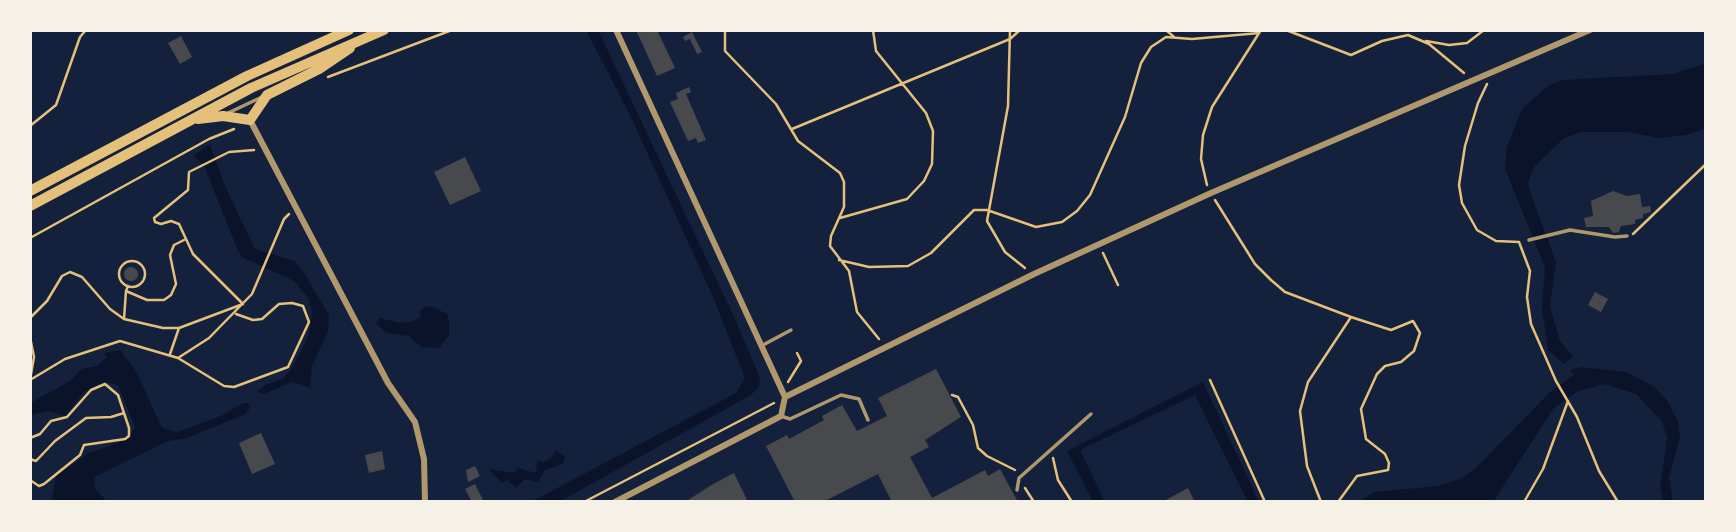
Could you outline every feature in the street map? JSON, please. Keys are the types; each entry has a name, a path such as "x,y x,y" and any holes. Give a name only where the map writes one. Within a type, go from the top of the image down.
{"main road":[{"path":"30,191 247,76 349,30"},
{"path":"30,206 191,119 306,62 384,30"},
{"path":"191,119 223,116 250,120 267,95 319,69 367,37"}],"street":[{"path":"615,502 780,416 785,397 616,30"},
{"path":"785,397 1034,274 1211,193 1590,30"},
{"path":"250,120 294,209 388,383 415,422 424,459 425,502"}],"lane":[{"path":"223,116 267,95"},
{"path":"1530,240 1570,230 1615,237 1627,236"},
{"path":"761,346 791,330"},
{"path":"780,416 790,419 841,395 859,399 868,420"},
{"path":"1017,490 1019,478 1091,414"}],"path":[{"path":"30,126 56,105 80,37 86,30"},
{"path":"326,78 453,30"},
{"path":"725,30 725,51 776,104 806,149 840,173 845,193 830,246 849,271 857,312 886,347"},
{"path":"840,218 907,199 925,181 932,164 933,131 926,113 876,51 873,30"},
{"path":"1010,30 1006,116 986,221 1005,252 1034,274"},
{"path":"792,129 1010,39 1020,30"},
{"path":"1166,30 1176,38"},
{"path":"1286,30 1351,55 1381,41 1408,35 1429,44 1472,81"},
{"path":"1419,40 1449,45 1467,43 1484,30"},
{"path":"839,260 869,267 908,267 931,253 974,210 987,210 1044,228 1062,222 1077,211 1090,195 1125,117 1141,63 1151,47 1166,37 1260,32"},
{"path":"1260,32 1212,107 1203,135 1201,159 1211,193 1255,264 1285,292 1391,330 1413,321 1420,333 1414,351 1401,362 1385,366 1377,374 1361,409 1366,439 1385,454 1389,463 1388,470 1357,477 1338,502"},
{"path":"1494,72 1478,103 1465,146 1459,185 1462,203 1477,230 1496,241 1530,240"},
{"path":"30,239 250,120"},
{"path":"243,304 193,254 184,240 179,224 171,221 161,224 155,222 155,218 184,197 191,183 189,172 229,152 264,149"},
{"path":"1627,236 1637,233 1706,164"},
{"path":"178,358 209,338 252,294 284,219 294,209"},
{"path":"127,289 136,286 144,278 142,266 135,262 127,262 119,272 127,289 147,299 164,300 171,295 176,284 170,255 174,245 184,240"},
{"path":"1520,242 1530,271 1527,297 1531,324 1599,471 1618,502"},
{"path":"1099,245 1118,285"},
{"path":"30,318 47,301 62,276 70,272 82,277 110,309 124,319 163,328 179,328 243,304"},
{"path":"124,319 127,289"},
{"path":"30,380 65,359 120,341 178,358 224,386 234,387 288,367 309,322 303,306 279,304 262,319 234,313"},
{"path":"1321,502 1307,466 1300,411 1308,382 1351,317"},
{"path":"169,355 179,328"},
{"path":"30,337 34,358 30,380"},
{"path":"584,502 785,397 787,384 801,361 797,353"},
{"path":"1210,380 1265,502"},
{"path":"30,438 40,434 51,421 67,417 91,390 99,386 113,388 130,436 107,444 92,442 85,445 80,455 39,486 30,480"},
{"path":"952,395 958,397 973,425 978,448 1015,470 1034,502"},
{"path":"1524,502 1544,469 1568,401"},
{"path":"30,470 30,459 43,455 55,441 86,418 111,417 124,413"},
{"path":"1052,449 1059,480 1072,502"}],"water":[{"path":"586,30 598,30 735,319 760,378 759,387 751,395 559,502 531,502 736,393 745,378 713,297 630,115"},
{"path":"1706,63 1706,128 1686,135 1659,138 1628,132 1580,132 1563,139 1535,166 1530,176 1528,184 1556,262 1550,307 1560,341 1573,356 1564,364 1548,350 1542,308 1545,267 1505,169 1507,147 1522,109 1548,86 1562,80 1673,74"},
{"path":"210,145 225,186 255,249 294,261 329,315 328,331 312,366 310,387 292,382 264,394 257,392 267,384 283,379 292,368 309,335 312,312 309,299 294,281 242,257 238,251 205,168 194,155"},
{"path":"431,306 447,314 449,320 449,335 439,348 421,347 409,336 386,333 376,323 379,318 402,323 413,321 421,317 420,311"},
{"path":"120,350 136,371 162,428 178,432 221,416 243,403 248,403 250,408 245,414 187,438 168,441 94,477 95,489 108,502 51,502 56,476 89,453 126,440 135,427 118,385 104,382 85,391 65,416 49,411 30,415 30,403 72,380 81,369 97,366 107,357 104,353"},
{"path":"1581,367 1626,372 1655,387 1668,402 1678,421 1680,438 1669,478 1673,502 1663,502 1660,487 1667,438 1662,421 1636,394 1605,384 1578,391 1553,409 1493,502 1359,502 1374,492 1438,486 1460,479 1476,468 1549,393 1574,375 1570,370"},
{"path":"1203,382 1259,502 1248,502 1195,395 1080,450 1105,502 1093,502 1067,451"},
{"path":"556,450 565,457 563,464 545,470 538,482 525,479 516,488 507,480 502,483 489,469 515,473 517,468 536,473 537,460 543,462 551,458"}],"building":[{"path":"636,30 657,30 675,68 657,76"},
{"path":"692,32 702,52 697,54 690,39 685,41 683,37"},
{"path":"181,36 192,57 180,64 168,43"},
{"path":"689,87 691,92 686,94 706,140 698,143 696,138 688,141 670,102 678,99 676,93"},
{"path":"465,157 481,191 450,205 434,172"},
{"path":"1613,191 1627,196 1640,194 1642,207 1650,206 1651,212 1635,220 1635,224 1621,226 1619,232 1613,233 1609,227 1586,227 1584,218 1593,216 1591,201"},
{"path":"131,267 136,269 136,279 131,281 126,279 124,274 126,269"},
{"path":"1595,292 1608,299 1601,312 1588,305"},
{"path":"936,369 961,417 925,440 929,447 910,457 932,498 985,470 988,476 1000,469 1018,502 892,502 878,474 823,502 795,502 766,446 787,435 789,439 824,420 822,416 842,405 857,431 887,416 878,398"},
{"path":"261,433 275,464 252,474 239,443"},
{"path":"382,451 385,469 369,473 365,455"},
{"path":"475,466 480,476 468,482 466,470"},
{"path":"734,473 748,502 685,502 713,484"},
{"path":"475,484 484,502 472,502 465,489"},
{"path":"1188,488 1195,502 1166,500"}]}
